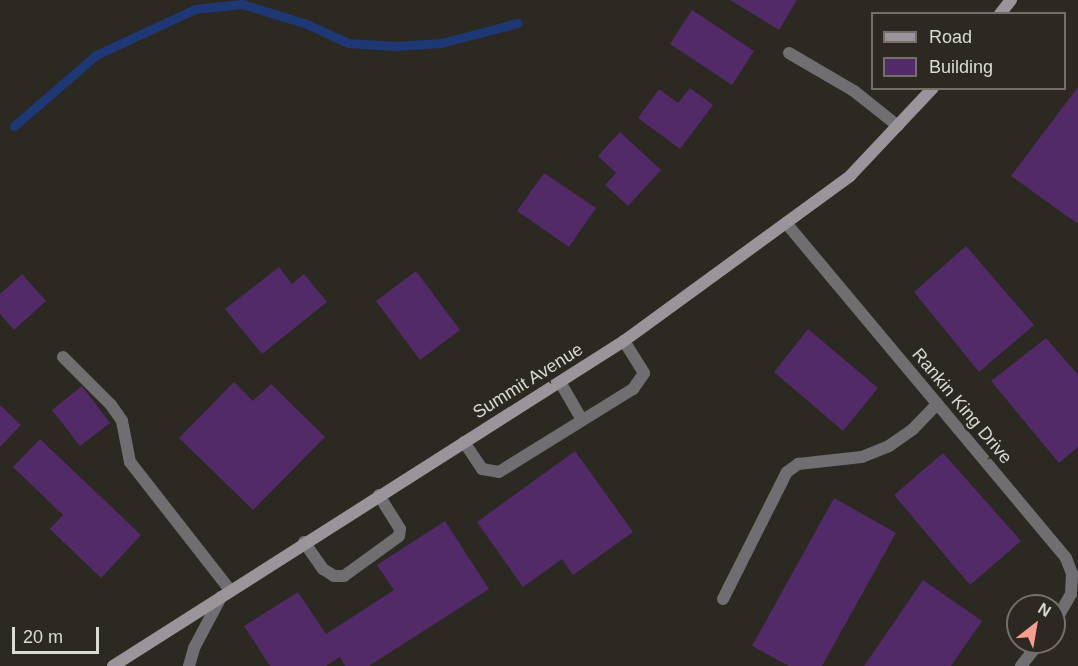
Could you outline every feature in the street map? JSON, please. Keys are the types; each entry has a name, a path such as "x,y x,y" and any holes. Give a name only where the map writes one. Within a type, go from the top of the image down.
{"main road":[{"path":"1002,12 1011,0"},
{"name":"Summit Avenue","path":"113,666 304,542 624,341 850,176 931,90"}],"street":[{"path":"789,53 854,91 898,126"},
{"name":"Rankin King Drive","path":"786,223 1066,558 1071,574 1071,594 1066,603"},
{"path":"464,442 482,469 499,471 582,420 641,381 644,374 624,341"},
{"path":"63,357 111,405 122,421 130,462 226,593 189,666"},
{"path":"560,382 582,420"},
{"path":"723,599 787,472 798,464 862,457 889,446 913,429 937,404"},
{"path":"304,542 323,569 334,576 344,576 399,536 400,529 379,495"},
{"path":"1021,666 1030,654"}],"building":[{"path":"730,0 797,0 779,30"},
{"path":"692,10 754,51 732,85 670,44"},
{"path":"1078,87 1078,224 1011,176"},
{"path":"690,88 713,105 680,149 638,118 659,89 678,103"},
{"path":"620,132 661,170 628,206 605,185 616,173 598,156"},
{"path":"544,173 596,208 569,247 517,211"},
{"path":"966,246 1034,325 979,372 914,292"},
{"path":"279,267 292,284 304,274 327,302 262,354 225,309"},
{"path":"416,271 460,330 420,360 376,301"},
{"path":"22,274 46,301 14,330 0,314 0,294"},
{"path":"808,329 878,388 843,431 774,372"},
{"path":"1046,338 1078,375 1078,447 1059,463 991,381"},
{"path":"234,382 253,401 271,384 325,437 253,510 179,438"},
{"path":"82,386 110,423 80,446 52,410"},
{"path":"0,405 21,425 0,447"},
{"path":"40,439 141,535 101,578 50,529 63,515 13,467"},
{"path":"575,451 633,532 573,575 562,559 523,587 477,522"},
{"path":"943,453 1021,541 970,585 894,495"},
{"path":"834,498 896,533 822,666 789,666 752,646"},
{"path":"445,521 489,589 369,666 345,666 340,657 326,666 270,666 244,626 298,592 326,634 394,590 377,565"},
{"path":"923,580 982,621 951,666 864,666"}],"waterway":[{"path":"14,126 96,55 195,9 242,4 307,24 348,43 395,46 441,43 517,23"}]}
